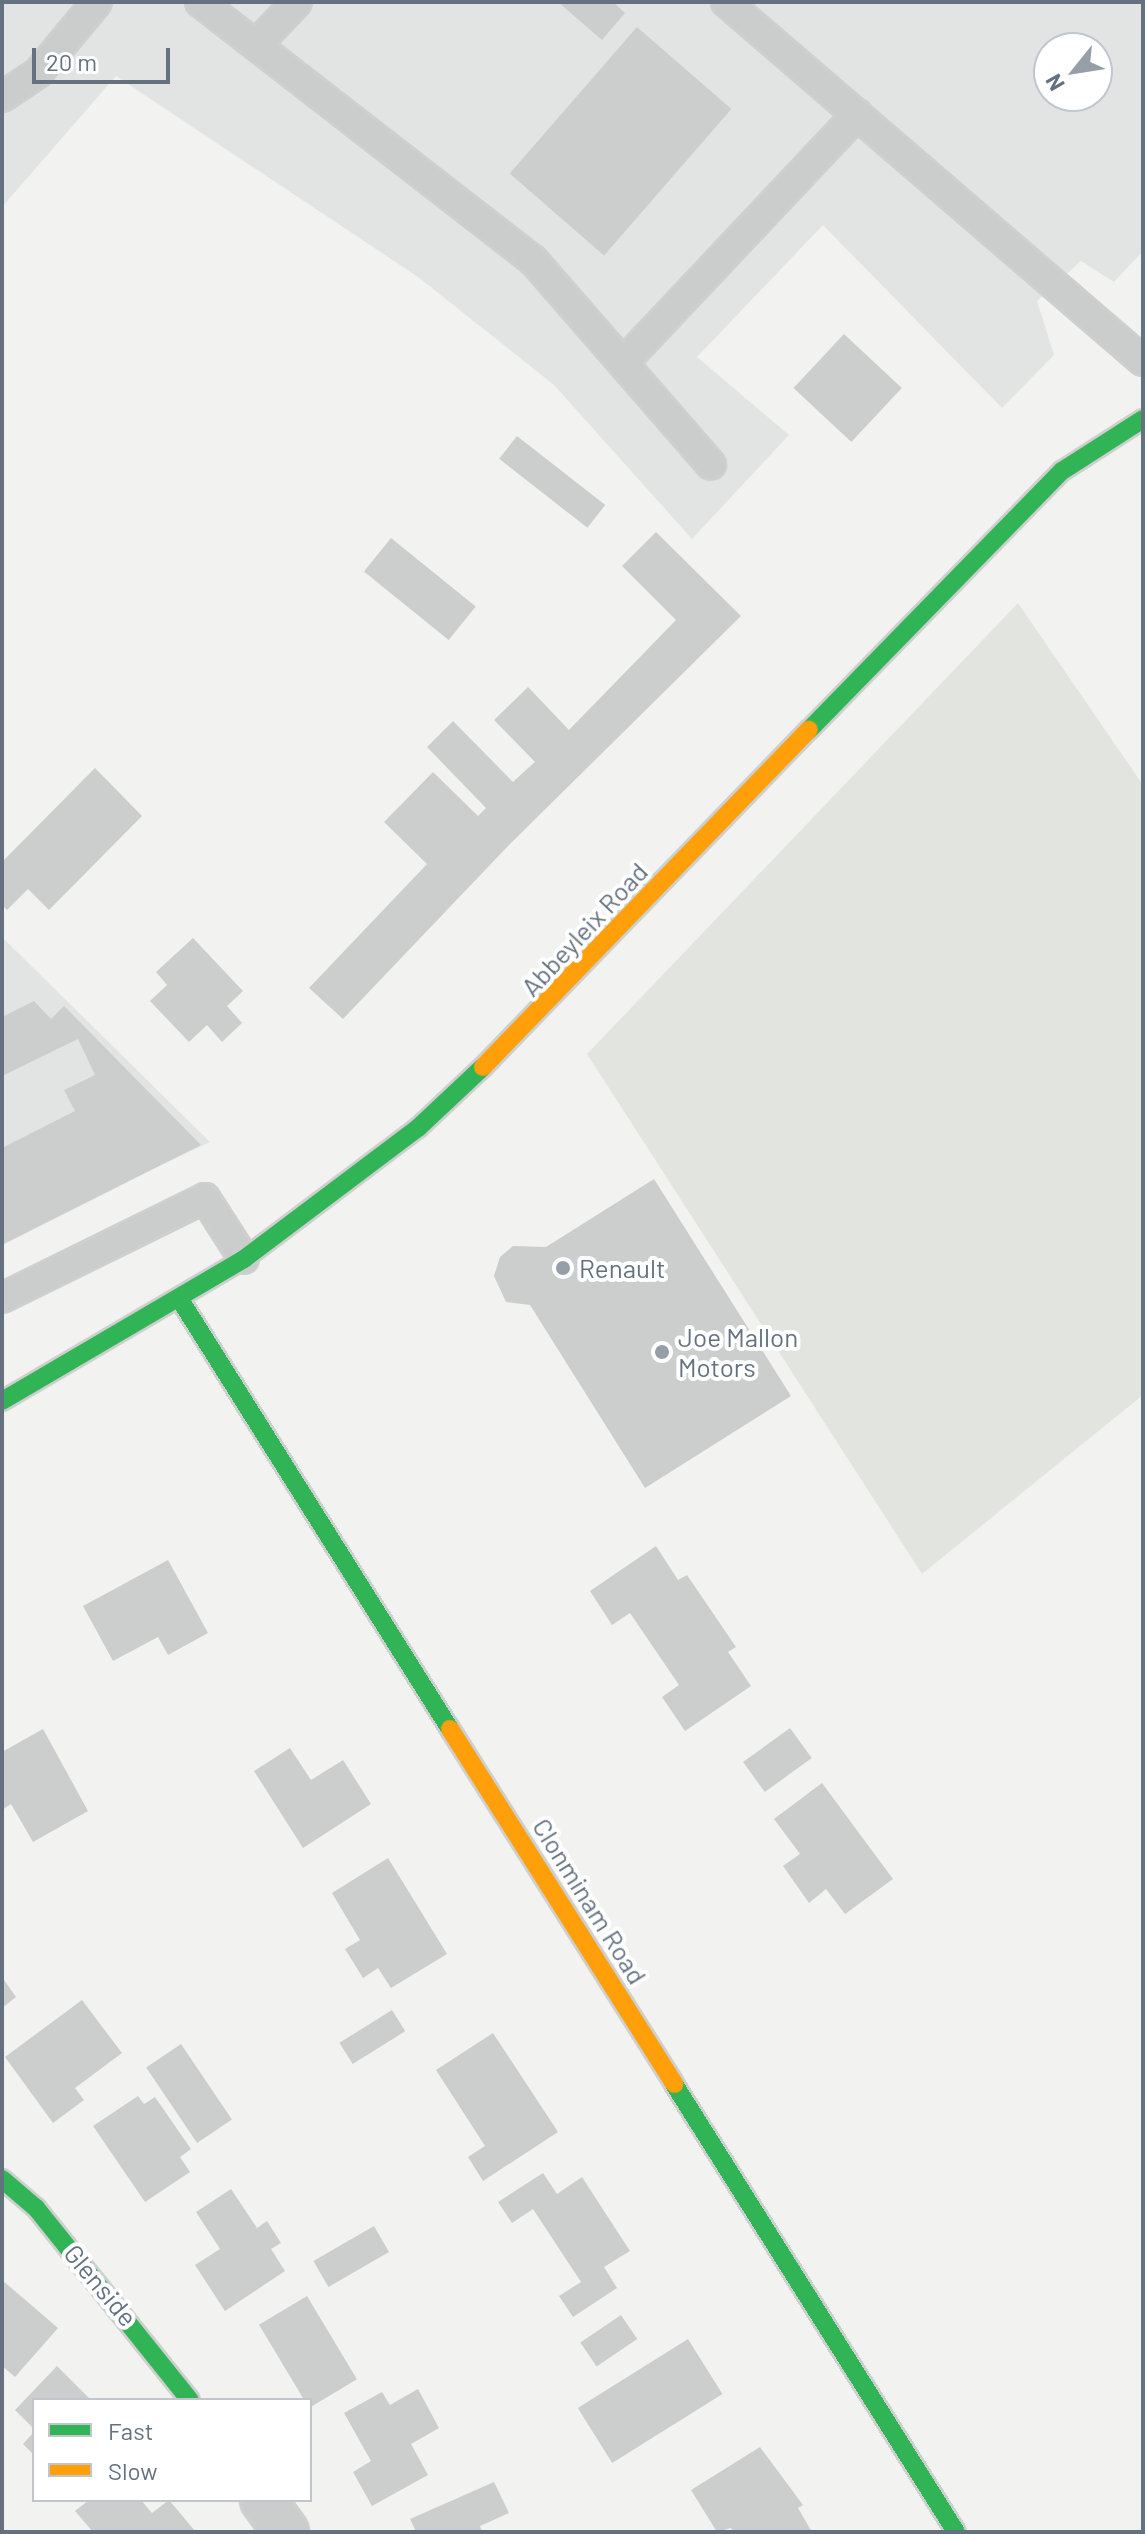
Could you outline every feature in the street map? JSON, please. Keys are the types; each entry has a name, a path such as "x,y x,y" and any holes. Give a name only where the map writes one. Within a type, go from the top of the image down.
{"street":[{"name":"Abbeyleix Road","path":"2,1401 244,1259 418,1128 470,1082 999,530 1062,471 1143,419"},
{"name":"Clonminam Road","path":"179,1298 956,2532"},
{"name":"Glenside","path":"2,2179 36,2208 188,2398"},
{"path":"264,2502 286,2532"}],"lane":[{"path":"2,97 38,73 97,2"},
{"path":"200,2 533,260 711,465"},
{"path":"256,45 297,2"},
{"path":"726,2 1143,361"},
{"path":"623,363 858,114"},
{"path":"2,1298 205,1198 244,1259"}],"shaded area":[{"path":"6,2 1143,2 1143,251 1114,282 1081,261 1037,301 1054,355 1002,408 823,225 697,357 789,435 692,539 554,385 418,277 116,76 2,207 2,8"},
{"path":"1018,603 1143,785 1143,1395 922,1574 587,1054"},
{"path":"2,937 210,1142 2,1240"}],"building":[{"path":"558,2 613,2 625,13 602,40"},
{"path":"637,27 731,109 604,255 510,173"},
{"path":"844,334 902,388 851,442 794,388"},
{"path":"517,436 605,505 587,528 499,459"},
{"path":"656,532 741,616 509,845 343,1019 309,988 427,864 384,822 433,772 478,816 486,808 427,747 453,721 513,782 535,762 494,720 528,687 569,730 676,620 622,566"},
{"path":"391,538 476,607 449,640 364,571"},
{"path":"95,768 142,816 49,910 28,889 7,910 2,905 2,862"},
{"path":"193,938 243,991 227,1006 242,1023 222,1042 207,1025 189,1042 150,1001 167,985 156,972"},
{"path":"34,1001 51,1019 64,1006 201,1145 2,1245 2,1148 75,1111 64,1090 95,1075 78,1039 2,1076 2,1017"},
{"name":"Joe Mallon Motors","path":"654,1179 791,1396 645,1488 530,1305 506,1302 494,1276 500,1257 513,1246 546,1247"},
{"path":"656,1546 678,1580 687,1575 736,1647 728,1652 751,1686 685,1731 662,1697 679,1685 630,1613 612,1625 590,1591"},
{"path":"168,1560 208,1633 168,1655 158,1637 113,1661 83,1606"},
{"path":"790,1728 812,1758 765,1792 743,1762"},
{"path":"43,1729 88,1811 33,1842 11,1804 2,1810 2,1752"},
{"path":"290,1748 311,1780 343,1760 371,1804 303,1848 254,1771"},
{"path":"822,1783 893,1879 845,1914 826,1889 809,1903 783,1866 800,1854 774,1819"},
{"path":"388,1858 447,1954 391,1988 378,1968 363,1978 345,1949 360,1940 332,1893"},
{"path":"2,1977 16,1997 2,2008"},
{"path":"82,2000 122,2053 75,2088 84,2100 53,2123 5,2057"},
{"path":"392,2010 405,2031 353,2064 339,2043"},
{"path":"493,2033 558,2132 483,2181 468,2157 485,2146 436,2070"},
{"path":"181,2044 232,2119 197,2143 146,2067"},
{"path":"138,2096 144,2104 155,2097 191,2149 180,2157 190,2172 145,2202 93,2126"},
{"path":"543,2173 557,2194 582,2177 630,2251 604,2267 617,2288 573,2317 559,2296 581,2282 533,2209 512,2223 498,2202"},
{"path":"231,2189 257,2228 267,2221 281,2243 271,2249 285,2271 225,2311 195,2265 220,2249 196,2212"},
{"path":"374,2226 389,2252 328,2287 313,2261"},
{"path":"2,2280 58,2328 15,2377 2,2366"},
{"path":"307,2296 357,2379 312,2406 312,2398 303,2398 259,2325"},
{"path":"621,2315 637,2339 597,2366 580,2342"},
{"path":"688,2339 722,2394 612,2463 578,2408"},
{"path":"57,2366 89,2398 32,2398 32,2427 15,2410"},
{"path":"418,2389 439,2428 411,2444 428,2475 372,2506 353,2472 371,2461 344,2413 382,2392 390,2405"},
{"path":"32,2434 32,2453 23,2444"},
{"path":"760,2447 803,2505 798,2508 812,2532 733,2532 731,2528 717,2532 691,2490"},
{"path":"494,2482 509,2513 480,2526 482,2532 416,2532 410,2519"},
{"path":"86,2502 143,2502 152,2513 171,2502 196,2532 93,2532 75,2511"}],"traffic: fast":[{"path":"809,730 1062,471 1143,419"},
{"path":"2,1401 244,1259 418,1128 483,1067"},
{"path":"179,1298 450,1729"},
{"path":"674,2084 956,2532"},
{"path":"2,2179 36,2208 188,2398"}],"traffic: slow":[{"path":"483,1067 809,730"},
{"path":"450,1729 674,2084"}],"place":[{"name":"Renault","path":"563,1268"},
{"name":"Joe Mallon Motors","path":"662,1352"}]}
